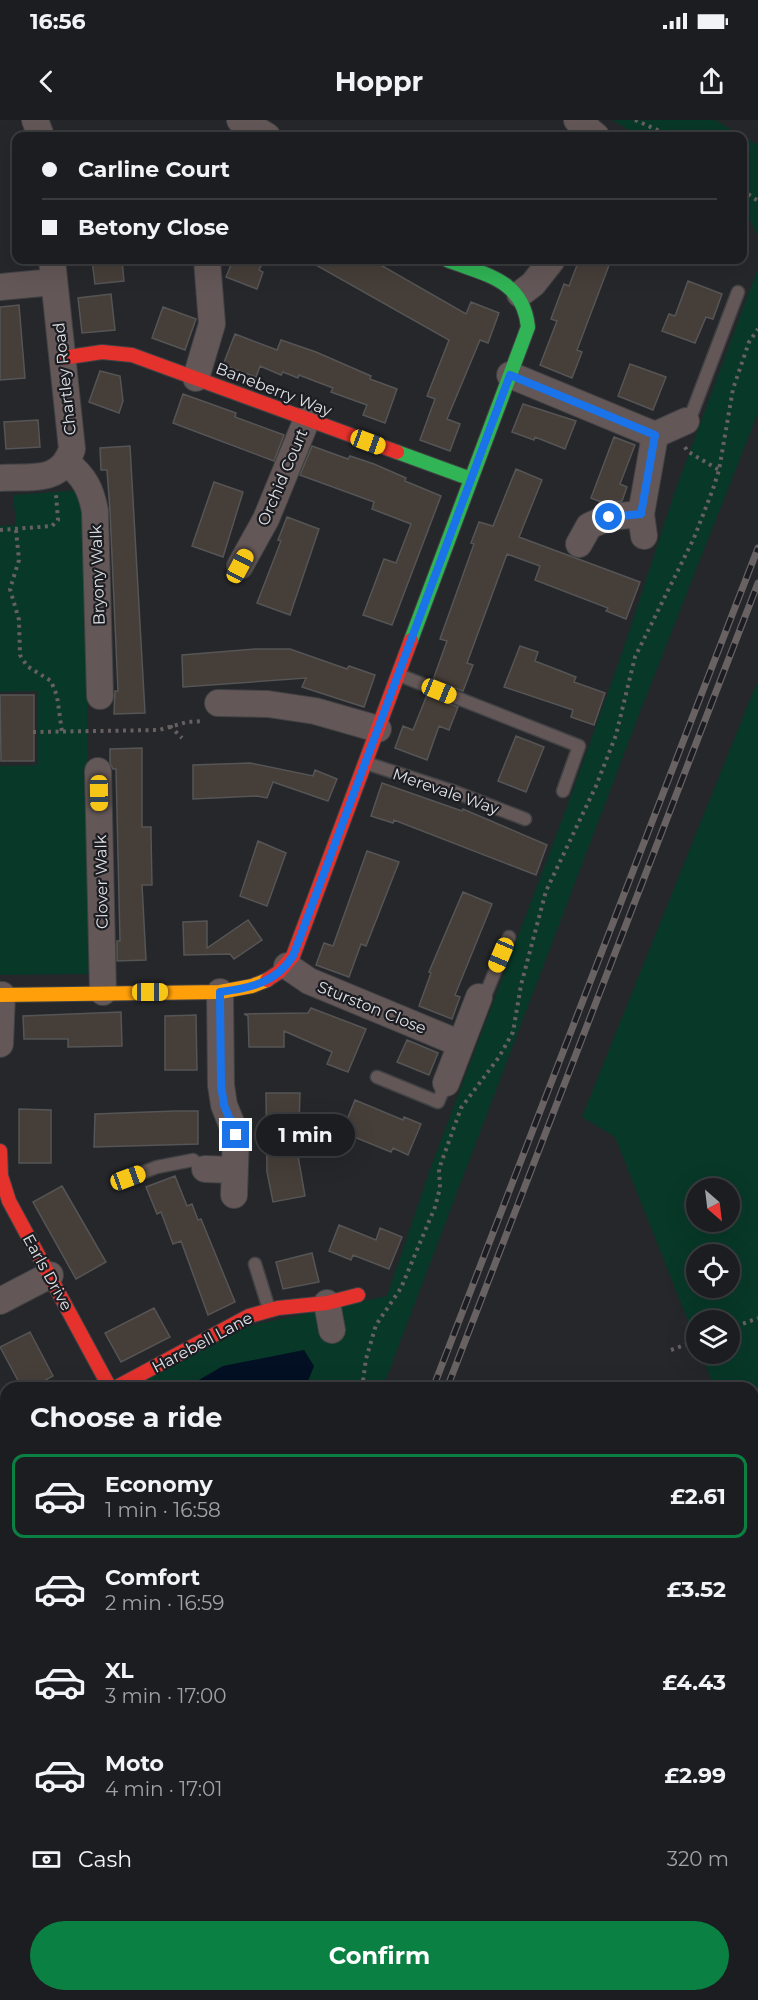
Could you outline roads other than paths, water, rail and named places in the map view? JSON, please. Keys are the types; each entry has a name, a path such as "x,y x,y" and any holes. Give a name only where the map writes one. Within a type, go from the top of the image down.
{"street":[{"path":"240,120 259,132"},
{"path":"577,120 591,132"},
{"path":"196,378 212,324 207,264"},
{"path":"0,1044 1,995 220,992 252,988 287,966 331,859 528,327 528,313 520,294 503,283 457,264"},
{"path":"520,294 533,284 549,264"},
{"path":"0,287 53,271"},
{"name":"Chartley Road","path":"53,271 72,449 61,469"},
{"name":"Baneberry Way","path":"62,358 102,352 132,355 471,479"},
{"path":"510,375 673,427 642,525 609,517 589,526 579,544"},
{"name":"Orchid Court","path":"240,566 266,519 307,419"},
{"path":"0,478 61,469"},
{"name":"Bryony Walk","path":"61,469 78,471 91,488 95,512 100,696"},
{"path":"213,712 267,704 315,711 378,729"},
{"name":"Clover Walk","path":"98,771 103,992"},
{"name":"Sturston Close","path":"287,966 309,981 460,1044"},
{"path":"205,1169 233,1182 236,1135 224,1105 221,1085 220,992"},
{"path":"446,1083 479,997"},
{"name":"Earls Drive","path":"0,1151 2,1176 9,1201 107,1382"},
{"path":"0,1301 50,1275"},
{"name":"Harebell Lane","path":"127,1382 249,1316 269,1310 327,1303 358,1295"},
{"path":"327,1303 332,1330"}],"lane":[{"path":"673,427 692,413 738,292"},
{"path":"398,675 579,746 563,791"},
{"name":"Merevale Way","path":"366,763 455,792 525,819"},
{"path":"479,997 486,991 509,937"},
{"path":"377,1077 438,1102 446,1083"},
{"path":"128,1178 157,1167 193,1160 205,1169"},
{"path":"255,1264 269,1310"}],"water":[{"path":"304,1350 314,1366 306,1382 196,1382 223,1366"}],"railway":[{"path":"435,1382 758,548"},
{"path":"449,1382 758,583"}]}
